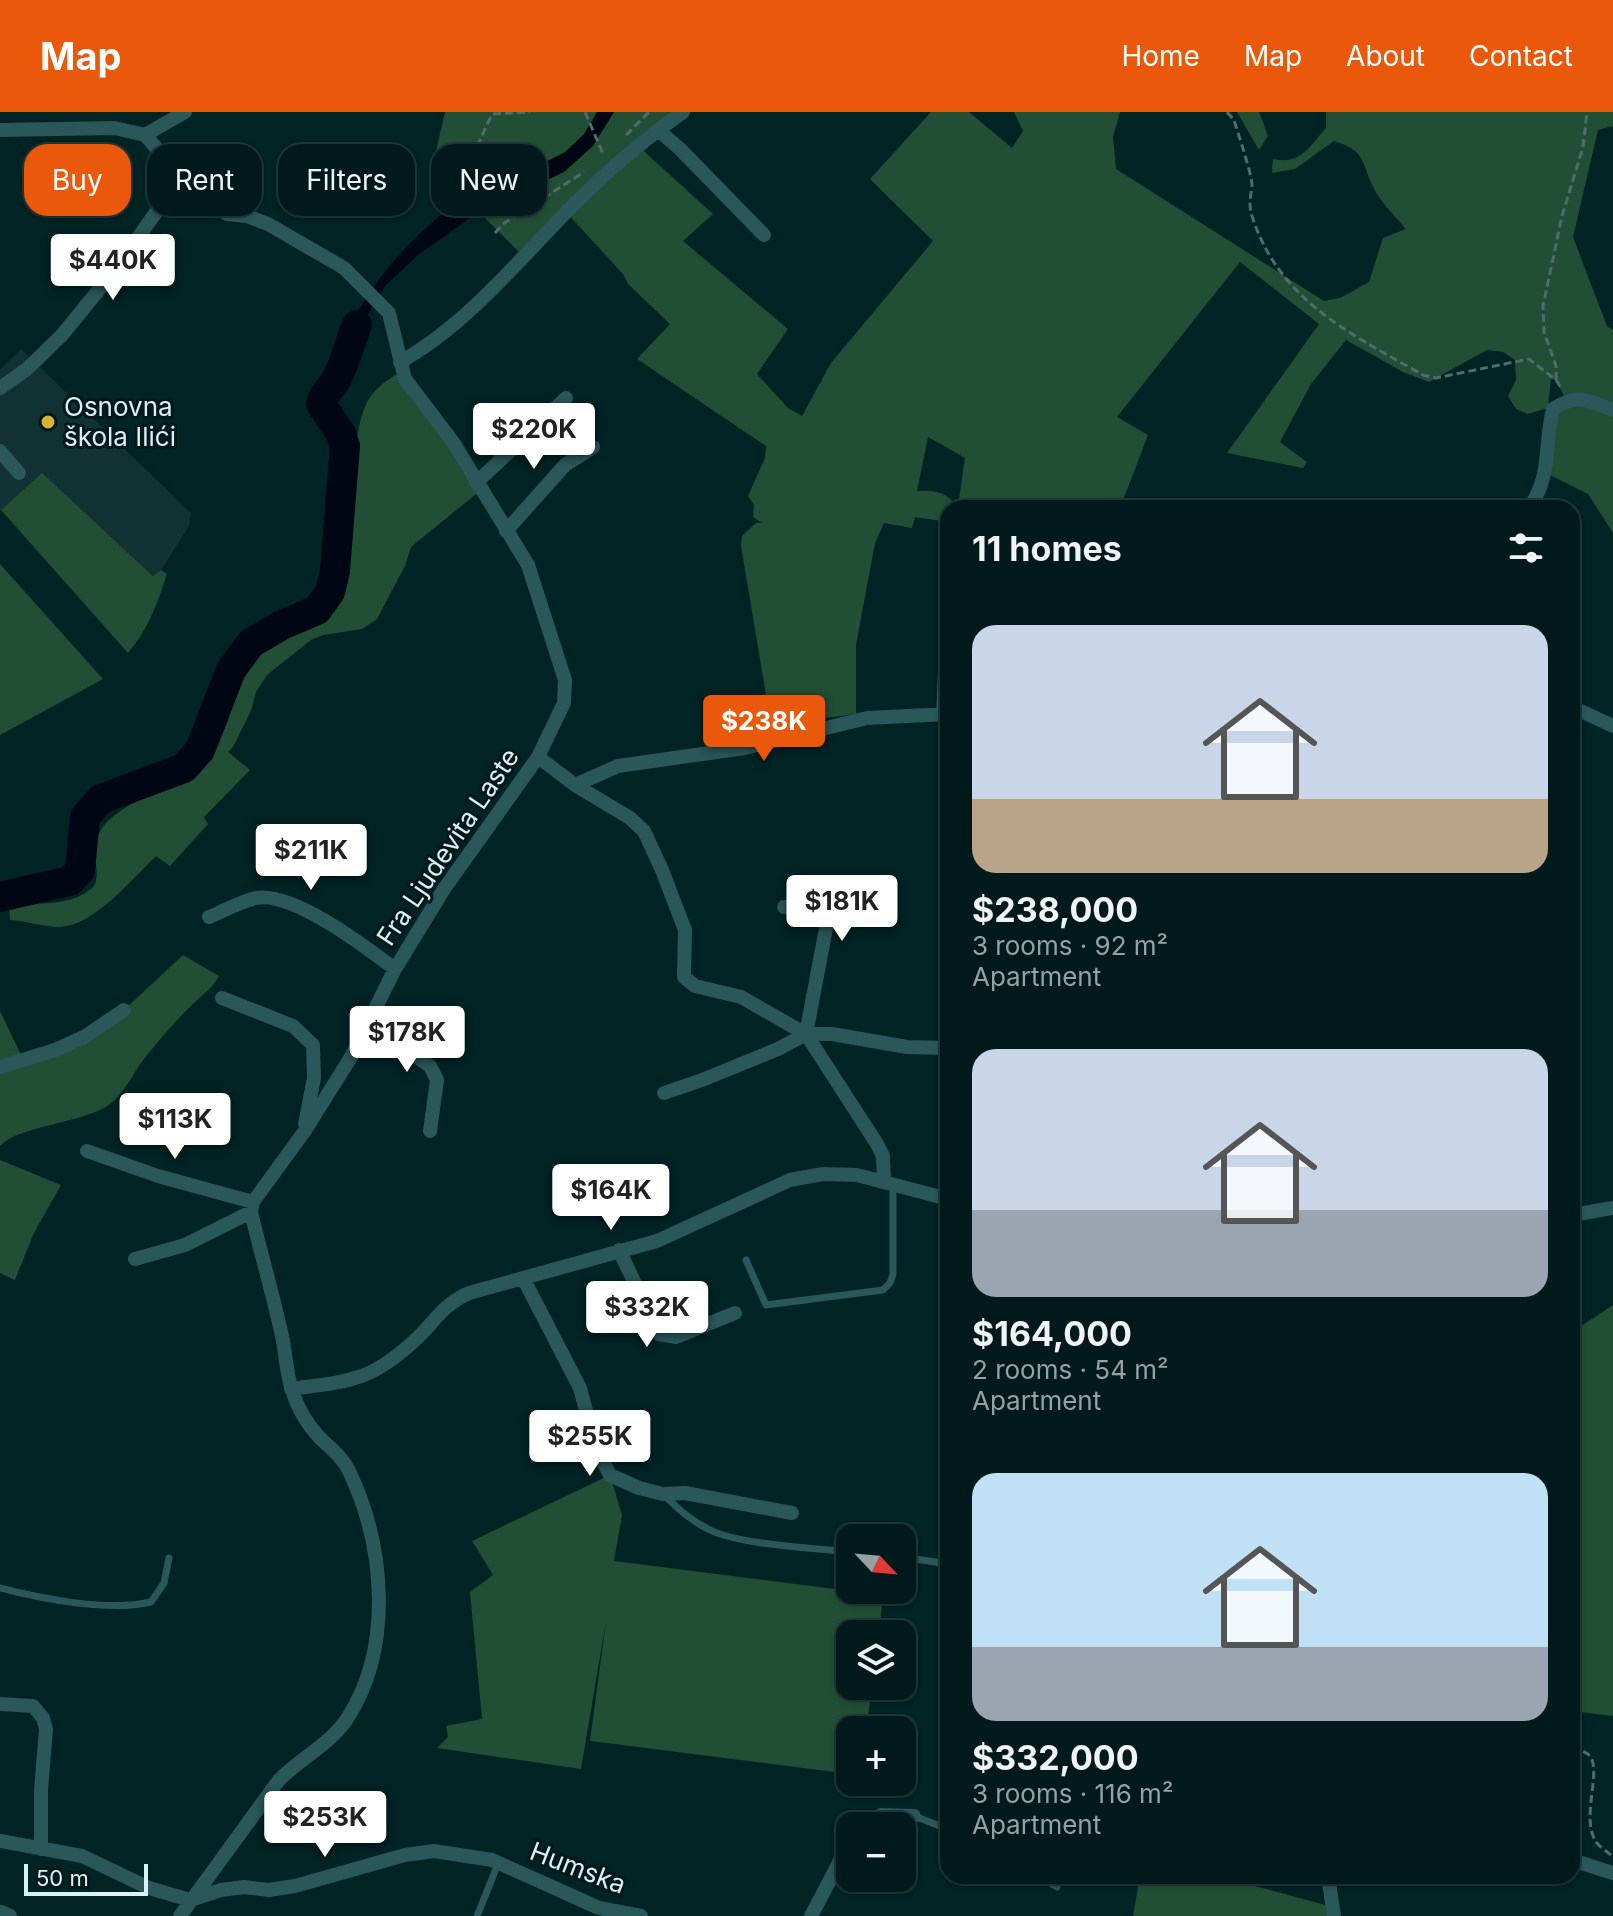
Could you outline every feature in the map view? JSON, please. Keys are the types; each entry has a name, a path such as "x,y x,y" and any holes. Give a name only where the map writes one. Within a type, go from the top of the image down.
{"street":[{"path":"0,130 115,128 145,135 185,112"},
{"path":"400,362 435,338 504,279 559,220 658,130 683,112"},
{"path":"658,130 764,235"},
{"name":"Fra Ljudevita Laste","path":"145,135 153,144"},
{"path":"0,388 27,369 62,335 115,270 153,216"},
{"name":"Fra Ljudevita Laste","path":"247,216 268,224 344,268 389,313 405,379 453,442 528,565 565,680 564,703 538,757 444,889 395,969 369,1025 304,1132 252,1207"},
{"path":"476,483 566,398"},
{"path":"1535,500 1546,473 1553,409 1566,400 1586,399 1613,410"},
{"path":"506,531 565,465 593,447"},
{"path":"0,451 19,473"},
{"path":"1580,711 1613,726"},
{"path":"575,785 618,766 745,748 867,718 940,714"},
{"path":"538,757 575,785 630,818 644,831 685,930 684,977 688,982 741,997 806,1034 877,1144 883,1156 888,1182"},
{"path":"209,917 257,898 273,898 304,909 355,939 395,969"},
{"path":"784,907 816,912 827,923 806,1034"},
{"path":"222,998 293,1026 313,1045 314,1078 304,1132"},
{"path":"0,1067 55,1050 84,1037 124,1010"},
{"path":"369,1025 430,1066 437,1080 430,1131"},
{"path":"664,1093 778,1049 806,1034 832,1034 907,1047 940,1048"},
{"path":"87,1151 252,1207"},
{"path":"291,1389 344,1382 381,1368 416,1339 445,1306 469,1293 657,1241 790,1180 823,1174 857,1175 940,1197"},
{"path":"135,1259 185,1245 252,1207"},
{"path":"180,1916 279,1780 292,1766 328,1741 346,1719 363,1687 378,1625 373,1536 350,1472 339,1455 318,1436 303,1416 291,1389 283,1338 252,1207"},
{"path":"1580,1214 1613,1208"},
{"path":"619,1250 659,1334 676,1337 735,1313"},
{"path":"523,1278 580,1388 596,1448 610,1475 639,1488 663,1494 701,1495 792,1513"},
{"path":"0,1704 33,1706 43,1718 46,1729 41,1790 41,1849"},
{"path":"0,1841 82,1856 149,1888 190,1900"},
{"name":"Humska","path":"190,1900 221,1890 244,1887 269,1890 295,1886 405,1855 434,1851 499,1862 599,1908 641,1916"},
{"path":"1580,1863 1613,1873"},
{"path":"811,1916 836,1869"},
{"path":"1329,1884 1334,1916"},
{"path":"1,1912 10,1916"}],"lane":[{"path":"746,1260 766,1305 883,1290 893,1274 888,1182"},
{"path":"663,1494 686,1516 710,1531 736,1538 836,1550"},
{"path":"0,1588 49,1599 132,1607 151,1602 164,1583 169,1558"},
{"path":"916,1559 940,1563"},
{"path":"916,1817 940,1826"},
{"name":"Humska","path":"477,1916 499,1862"},
{"path":"1052,1884 1057,1887"}],"path":[{"path":"477,144 491,113 530,112"},
{"path":"585,112 604,156 610,151"},
{"path":"620,141 649,112"},
{"path":"1227,112 1234,120 1252,184 1248,201 1251,212 1269,257 1289,284 1331,321 1423,375 1436,378 1529,359 1556,380 1566,400"},
{"path":"1556,380 1556,366 1544,332 1543,306 1562,216 1583,147 1587,112"},
{"path":"495,233 503,224 591,166"},
{"path":"1580,1750 1588,1754 1594,1764 1588,1810 1592,1830 1597,1842 1613,1857"}],"shaded area":[{"path":"597,112 614,112 593,146 564,172 547,180 547,161 565,152 584,134"},
{"path":"440,216 473,216 418,255 386,285 361,325 364,332 351,364 337,360 365,300 392,263"},
{"name":"Osnovna škola Ilići","path":"21,349 191,513 189,526 161,570 153,576 42,474 0,511 0,370"}],"green space":[{"path":"445,112 677,112 637,145 713,214 683,241 788,329 757,374 788,408 802,416 831,363 933,241 870,179 931,112 969,112 1012,148 1023,131 1014,112 1120,112 1113,137 1116,169 1324,301 1340,298 1369,282 1383,238 1406,229 1376,193 1361,158 1344,145 1334,141 1295,169 1272,173 1273,159 1298,157 1309,148 1326,128 1326,112 1613,112 1613,126 1598,130 1573,237 1607,326 1613,330 1613,533 1588,494 1546,473 1549,427 1566,400 1556,380 1551,379 1548,408 1528,414 1516,409 1508,396 1516,380 1515,360 1503,352 1487,350 1429,382 1403,372 1346,340 1311,384 1280,442 1307,462 1303,468 1227,453 1319,324 1240,262 1117,417 1148,435 1123,500 959,500 965,458 928,437 917,491 940,493 950,500 940,500 940,521 915,517 912,528 884,523 875,543 856,645 856,714 771,725 741,546 742,536 756,523 762,523 753,517 754,505 748,496 765,458 766,446 637,359 670,324 628,284 623,274 565,211 520,253 485,218 547,216 547,144 438,144"},
{"path":"1237,112 1259,112 1268,136 1259,150"},
{"path":"403,370 481,490 411,547 405,566 377,619 362,629 311,640 267,675 228,752 250,770 204,817 208,824 170,866 156,856 99,910 73,925 54,927 10,920 9,904 41,904 73,899 91,889 97,877 96,841 106,823 126,807 196,771 217,746 249,669 259,656 284,635 316,622 334,600 345,577 355,455 362,417 374,392"},
{"path":"42,473 153,576 161,570 167,574 147,625 128,653 1,510"},
{"path":"0,564 103,679 0,735"},
{"path":"183,955 219,976 162,1037 115,1100 85,1116 21,1134 0,1146 0,1011 23,1059 124,1010"},
{"path":"0,1160 61,1185 34,1233 15,1280 0,1273"},
{"path":"1613,1305 1613,1716 1580,1712 1580,1327"},
{"path":"610,1475 622,1515 614,1561 836,1589 836,1604 882,1604 880,1620 836,1620 836,1700 870,1700 868,1716 836,1716 836,1772 590,1741 606,1621 581,1769 437,1748 448,1737 446,1726 482,1719 470,1592 493,1575 472,1541"},
{"path":"1139,1884 1248,1884 1333,1907 1334,1916 1133,1916"}],"waterway":[{"path":"0,897 70,881 80,870 85,817 101,799 184,768 200,750 231,670 251,643 317,610 330,592 335,571 345,446 341,434 321,404 338,376 357,325"}],"place":[{"name":"Osnovna škola Ilići","path":"48,422"}]}
